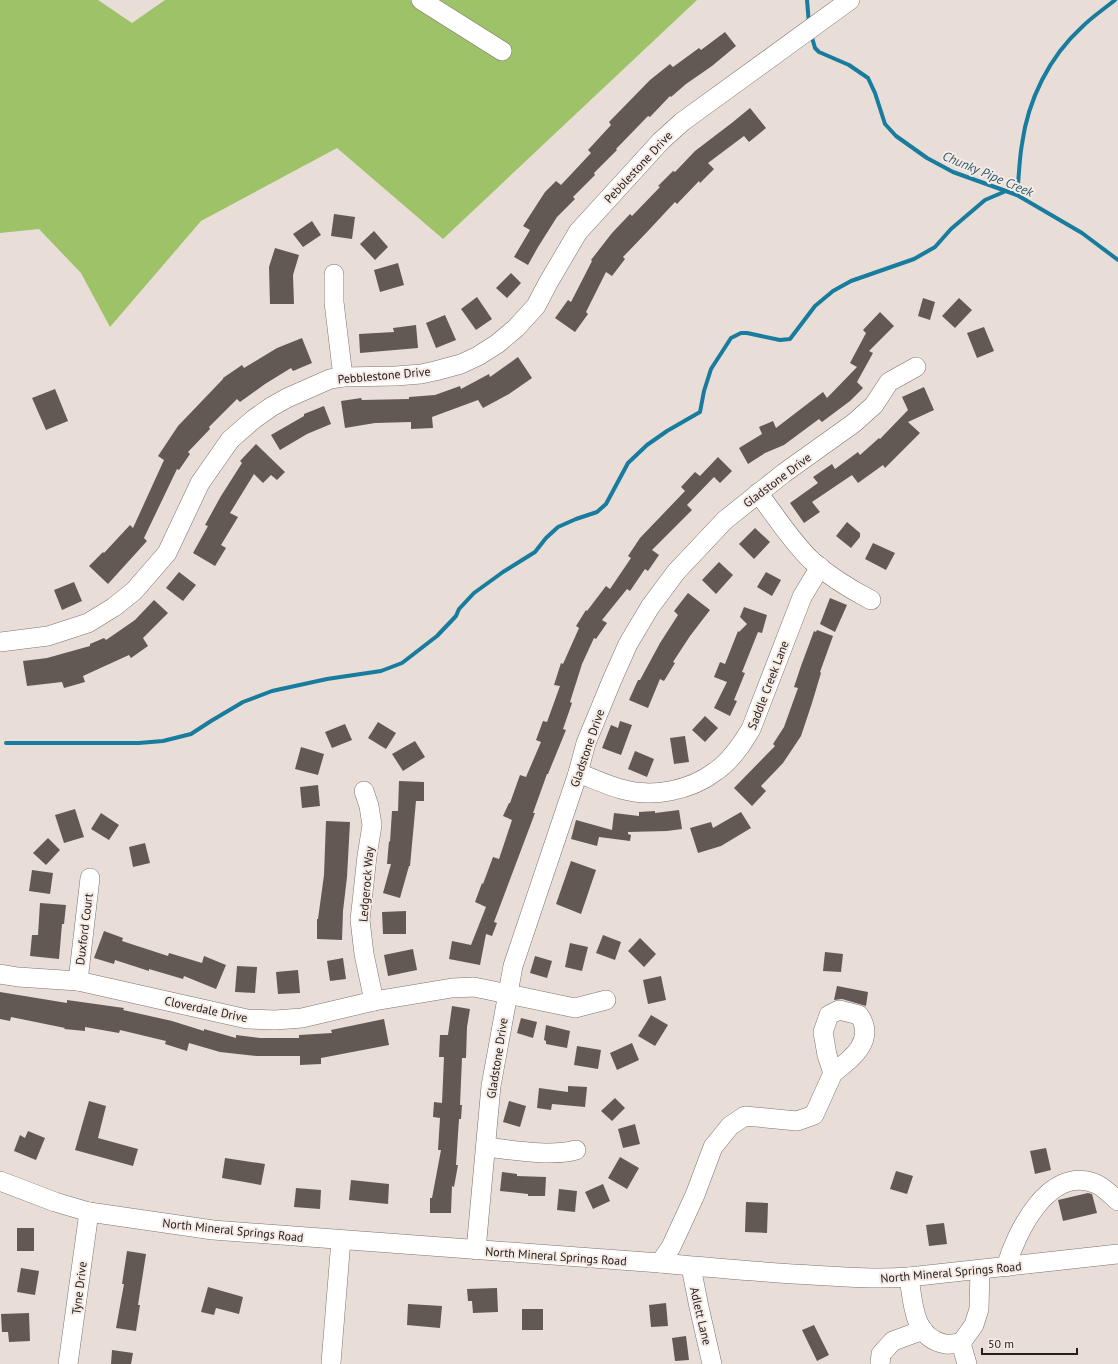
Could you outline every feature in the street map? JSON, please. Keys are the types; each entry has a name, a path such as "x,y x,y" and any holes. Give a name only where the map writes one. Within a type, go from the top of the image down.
{"street":[{"path":"421,0 502,51"},
{"name":"Pebblestone Drive","path":"0,642 48,636 88,623 114,607 134,591 167,553 200,483 230,440 254,419 271,407 287,398 330,379 343,377 421,374 462,364 498,344 516,328 536,306 578,232 661,141 682,122 850,0"},
{"path":"334,274 334,302 343,377"},
{"name":"Gladstone Drive","path":"476,1250 491,1086 513,966 528,916 578,773 586,743 628,644 650,607 676,572 725,520 758,493 854,423 874,405 889,382 916,367"},
{"path":"758,493 796,544 820,568 850,589 872,600"},
{"name":"Saddle Creek Lane","path":"578,773 621,789 651,794 672,791 696,783 716,771 740,747 751,729 802,597 820,568"},
{"name":"Ledgerock Way","path":"364,791 369,806 372,825 360,920 364,954 374,1001"},
{"name":"Duxford Court","path":"78,981 90,878"},
{"name":"Cloverdale Drive","path":"0,974 18,977 78,981 247,1019 275,1020 302,1018 374,1001 452,988 474,987 575,1008 606,1000"},
{"path":"660,1263 671,1247 695,1195 713,1147 730,1126 745,1116 797,1120 814,1115 833,1073"},
{"path":"486,1147 552,1153 576,1150"},
{"path":"1006,1268 1012,1248 1024,1226 1040,1201 1049,1191 1066,1182 1078,1180 1094,1183 1106,1190 1118,1201"},
{"name":"North Mineral Springs Road","path":"0,1181 55,1202 89,1212 212,1230 847,1278 885,1279 909,1277 1006,1268 1118,1254"},
{"name":"Tyne Drive","path":"68,1364 89,1212"},
{"path":"331,1363 341,1240"},
{"name":"Adlett Lane","path":"691,1267 712,1364"},
{"path":"961,1343 974,1324 979,1309 980,1270"},
{"path":"909,1277 917,1321 929,1338 946,1344 961,1343"},
{"path":"880,1364 881,1354 894,1341 923,1330"},
{"path":"961,1343 967,1364"}],"green space":[{"path":"0,0 98,0 132,23 165,0 697,0 443,239 337,148 201,221 110,327 81,273 39,229 0,233"}],"building":[{"path":"725,32 736,46 712,66 686,84 671,97 670,96 616,149 617,150 594,173 595,175 573,197 575,199 557,217 528,265 514,257 530,230 523,226 545,192 556,181 561,185 591,153 588,150 611,125 609,122 650,80 670,64 673,67 699,48 701,50"},
{"path":"750,108 766,128 749,142 744,136 708,163 714,169 700,183 699,181 677,204 675,202 623,257 625,259 612,276 606,272 586,312 588,314 575,332 555,318 568,300 571,302 592,261 591,260 612,233 630,214 632,216 660,187 658,186 673,171 675,172 695,151"},
{"path":"334,214 355,217 352,239 331,236"},
{"path":"312,221 321,235 303,247 293,234"},
{"path":"374,231 388,247 375,260 360,244"},
{"path":"275,248 299,255 293,275 294,304 270,304 269,267"},
{"path":"398,263 404,285 380,292 374,270"},
{"path":"511,273 521,283 507,298 496,288"},
{"path":"477,297 492,319 476,330 461,309"},
{"path":"923,298 935,302 930,320 918,316"},
{"path":"959,298 972,310 955,328 942,316"},
{"path":"880,312 894,326 869,351 873,353 857,382 863,388 850,401 822,422 819,419 784,445 765,453 748,464 739,448 762,434 759,427 773,421 776,428 823,392 827,398 857,367 850,363 866,333 863,330"},
{"path":"445,315 456,340 436,348 426,323"},
{"path":"416,325 418,348 360,353 359,334 394,332 393,328"},
{"path":"984,327 994,351 977,358 967,333"},
{"path":"302,338 312,363 293,371 291,368 240,402 237,399 209,427 210,429 188,452 190,454 179,470 177,469 144,538 147,541 108,584 89,566 103,552 104,553 130,525 133,528 164,460 158,456 178,426 223,378 242,365 244,368 277,348"},
{"path":"518,357 532,378 509,394 483,408 478,400 432,417 433,428 411,429 411,422 375,423 345,428 341,401 361,398 362,400 409,399 409,397 435,395 460,386 461,389 489,374 490,377"},
{"path":"924,387 934,410 908,422 920,433 885,468 883,465 858,483 852,475 812,502 820,512 804,523 790,503 818,483 813,477 832,464 835,469 858,452 860,455 879,438 880,439 908,410 902,397"},
{"path":"55,389 68,421 46,430 32,398"},
{"path":"324,406 331,424 307,434 280,450 271,435 304,416 304,414"},
{"path":"256,444 285,472 277,480 271,475 263,483 254,474 230,513 238,517 221,545 226,548 215,566 193,553 208,526 205,525 242,463 240,461"},
{"path":"718,457 732,471 720,483 714,477 687,505 692,510 652,550 659,555 648,571 645,569 630,591 627,589 602,620 607,623 596,639 594,638 582,664 570,702 572,703 563,729 566,730 547,774 533,813 535,813 494,922 497,923 492,936 486,934 480,965 449,959 452,941 471,945 486,907 475,902 493,857 499,859 512,820 503,816 510,803 520,775 526,777 541,742 536,740 543,721 547,722 560,686 554,685 561,663 563,664 579,628 576,626 586,610 587,611 606,586 610,589 631,558 628,556 640,538 685,491 681,487 695,472 700,476"},
{"path":"847,522 860,533 860,537 851,548 836,536"},
{"path":"755,528 770,542 754,559 739,544"},
{"path":"873,543 895,553 886,570 865,559"},
{"path":"719,562 733,575 716,594 702,580"},
{"path":"179,572 196,585 183,601 166,588"},
{"path":"766,572 781,580 772,596 757,587"},
{"path":"74,582 82,601 62,610 54,590"},
{"path":"688,593 710,610 690,636 673,662 675,663 664,681 660,679 648,708 629,700 638,680 640,680 660,643 678,615 674,611"},
{"path":"830,598 847,605 835,632 820,624"},
{"path":"154,600 168,613 143,638 148,646 131,658 129,655 83,676 85,682 64,688 62,682 27,686 23,661 47,658 90,646 90,644 104,638 106,640 135,620"},
{"path":"744,607 767,615 762,633 758,632 742,672 745,673 734,700 737,701 730,716 714,708 727,682 714,677 720,662 725,664 738,631 739,632 747,624 740,617"},
{"path":"817,630 833,636 820,672 821,673 801,736 783,763 761,786 766,791 752,806 734,788 775,746 773,744 784,727 798,688 794,687 801,666 814,631 816,632"},
{"path":"705,716 718,728 705,742 692,730"},
{"path":"620,721 632,725 621,755 602,748 611,725 618,728"},
{"path":"378,722 396,733 386,749 368,738"},
{"path":"345,724 352,740 332,748 325,732"},
{"path":"685,736 689,762 674,764 670,738"},
{"path":"415,741 425,757 403,771 392,754"},
{"path":"301,747 324,754 318,775 295,769"},
{"path":"635,751 654,759 647,777 628,769"},
{"path":"399,781 424,782 424,801 416,801 410,866 400,898 383,893 391,864 387,864 389,841 390,842 392,811 398,811"},
{"path":"318,785 320,806 302,808 300,787"},
{"path":"75,809 84,837 64,843 55,815"},
{"path":"679,810 682,829 628,832 628,834 631,835 630,841 599,837 597,846 571,839 576,820 612,830 614,813 639,816 639,812 655,811 655,813"},
{"path":"741,812 751,828 721,846 698,853 690,828 711,822 713,828"},
{"path":"101,813 119,825 109,840 91,829"},
{"path":"326,821 350,822 342,940 317,939 317,919 324,875"},
{"path":"48,838 60,850 46,865 33,853"},
{"path":"145,843 150,863 133,867 129,847"},
{"path":"571,861 596,870 581,914 556,904"},
{"path":"32,870 53,873 50,894 29,891"},
{"path":"40,903 66,905 64,924 62,924 59,959 30,956 32,935 38,935"},
{"path":"406,911 406,934 383,934 382,912"},
{"path":"104,931 123,938 122,941 168,956 169,953 202,963 204,956 226,965 216,989 184,976 183,979 149,969 149,971 115,960 114,964 94,958"},
{"path":"603,935 621,942 615,960 596,953"},
{"path":"640,938 656,954 644,967 628,951"},
{"path":"570,943 588,947 582,971 565,967"},
{"path":"413,949 417,970 388,976 384,955"},
{"path":"825,952 843,954 841,972 823,971"},
{"path":"535,956 552,961 547,978 530,973"},
{"path":"343,958 346,979 330,981 327,961"},
{"path":"237,966 257,967 255,993 235,992"},
{"path":"298,970 300,993 278,994 276,972"},
{"path":"661,976 666,1000 648,1004 643,980"},
{"path":"837,986 868,992 866,1006 842,999 834,1000"},
{"path":"0,992 67,1003 67,1000 124,1008 123,1010 236,1038 236,1035 260,1038 299,1038 299,1035 332,1033 331,1030 384,1019 389,1045 321,1058 321,1064 300,1065 300,1056 257,1056 220,1052 189,1043 187,1051 165,1044 166,1041 120,1030 119,1033 85,1027 85,1031 64,1029 65,1028 11,1017 10,1021 0,1019"},
{"path":"452,1006 470,1009 467,1027 466,1058 462,1058 460,1105 462,1105 461,1119 459,1119 456,1165 458,1165 454,1187 452,1186 451,1213 430,1213 430,1198 432,1198 441,1150 438,1150 440,1118 433,1117 434,1102 442,1103 444,1057 439,1057 440,1035 448,1035"},
{"path":"651,1015 668,1025 655,1046 638,1036"},
{"path":"521,1018 537,1022 533,1038 517,1033"},
{"path":"546,1025 570,1031 567,1048 546,1044 546,1041 544,1040"},
{"path":"632,1043 639,1060 617,1070 610,1053"},
{"path":"577,1046 601,1050 598,1069 574,1065"},
{"path":"568,1086 587,1087 585,1107 552,1104 551,1110 537,1108 539,1088 568,1092"},
{"path":"615,1098 625,1108 612,1121 601,1111"},
{"path":"89,1101 106,1106 98,1138 138,1149 133,1166 75,1150"},
{"path":"509,1101 526,1106 520,1127 503,1122"},
{"path":"635,1124 640,1144 623,1148 618,1129"},
{"path":"28,1131 45,1138 36,1160 14,1151 20,1135 25,1138"},
{"path":"1046,1148 1051,1170 1035,1174 1030,1151"},
{"path":"620,1157 639,1168 627,1189 608,1178"},
{"path":"225,1158 265,1164 261,1185 222,1178"},
{"path":"896,1171 913,1176 907,1194 890,1189"},
{"path":"502,1172 517,1174 517,1176 546,1177 545,1196 528,1196 528,1194 500,1191"},
{"path":"351,1180 389,1184 388,1204 349,1200"},
{"path":"603,1184 610,1201 593,1209 585,1192"},
{"path":"296,1188 321,1190 320,1209 294,1207"},
{"path":"559,1189 577,1191 575,1212 557,1210"},
{"path":"1088,1193 1092,1194 1097,1213 1063,1221 1058,1200"},
{"path":"746,1202 768,1203 767,1233 745,1232"},
{"path":"944,1223 947,1244 929,1246 926,1225"},
{"path":"17,1228 34,1228 34,1251 17,1251"},
{"path":"127,1251 146,1254 138,1305 140,1305 136,1331 116,1328 124,1284 122,1284"},
{"path":"21,1268 39,1271 35,1295 17,1292"},
{"path":"208,1287 243,1297 239,1314 216,1308 214,1315 201,1312"},
{"path":"497,1288 498,1312 473,1313 472,1301 468,1301 467,1289"},
{"path":"666,1303 668,1326 651,1327 649,1305"},
{"path":"408,1304 442,1306 440,1328 407,1325"},
{"path":"522,1309 543,1309 543,1330 522,1330"},
{"path":"29,1313 30,1341 9,1342 8,1332 2,1332 1,1314"},
{"path":"814,1325 829,1355 817,1361 802,1330"},
{"path":"686,1336 689,1360 675,1361 672,1338"},
{"path":"112,1350 133,1353 131,1364 111,1364"}],"waterway":[{"name":"Chunky Pipe Creek","path":"807,0 809,24"},
{"path":"1017,195 1020,157 1025,128 1029,111 1042,80 1050,66 1070,39 1090,20 1115,0"},
{"name":"Chunky Pipe Creek","path":"811,34 815,48 819,52 849,65 868,78 875,93 885,124 896,136 927,158 953,172 1017,195 1082,233 1118,260"},
{"path":"6,743 139,743 163,741 191,734 243,702 272,691 327,679 381,671 402,663 437,636 456,616 459,609 474,593 503,572 535,552 546,538 558,527 597,512 606,504 628,463 647,445 667,431 700,412 704,391 711,369 731,338 741,333 747,333 780,340 790,339 815,306 833,291 851,281 914,259 935,247 951,229 985,200 1006,191"}]}
